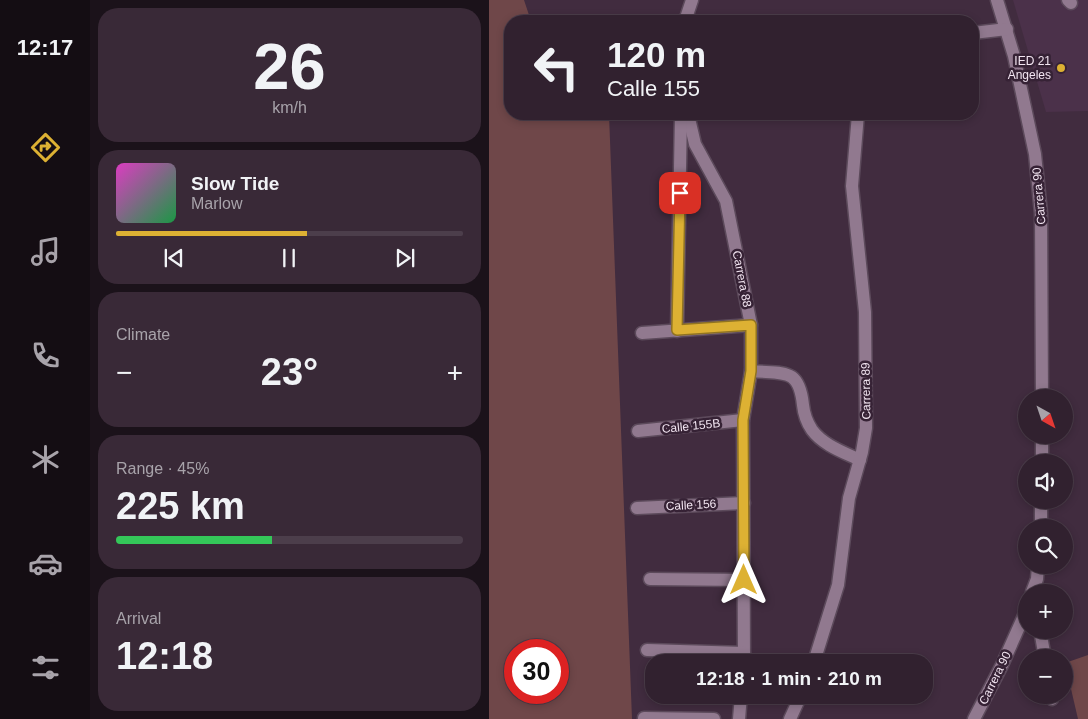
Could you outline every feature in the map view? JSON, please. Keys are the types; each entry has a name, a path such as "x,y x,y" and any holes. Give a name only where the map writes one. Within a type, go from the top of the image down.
{"street":[{"path":"686,15 692,0"},
{"name":"Carrera 90","path":"997,0 1014,56 1035,154 1041,213 1042,389"},
{"path":"979,32 1007,29"},
{"path":"677,330 681,120"},
{"name":"Carrera 88","path":"689,120 695,144 726,201 751,325 751,371 743,420 744,654"},
{"name":"Carrera 89","path":"816,654 838,585 849,498 860,460 866,428 865,312 853,192 858,120"},
{"path":"642,333 751,325"},
{"path":"751,371 785,374 797,380 801,389 805,418 812,430 820,440 860,460"},
{"name":"Calle 155B","path":"638,431 743,420"},
{"name":"Calle 156","path":"637,508 744,503"},
{"path":"650,579 744,580"},
{"name":"Carrera 90","path":"974,719 1002,665 1018,628"},
{"path":"647,650 696,654"},
{"path":"739,719 740,704"},
{"path":"790,719 797,704"},
{"path":"644,718 714,719"}],"shaded area":[{"path":"489,0 524,0 529,15 504,15 504,120 609,120 632,719 489,719"},
{"name":"IED 21 Angeles","path":"1013,0 1088,0 1088,111 1046,112"},
{"path":"1088,655 1088,719 1078,719 1073,697 1073,660"}],"place":[{"name":"IED 21 Angeles","path":"1061,68"}],"route":[{"path":"680,193 677,330 751,325 751,371 743,420 744,580"}]}
